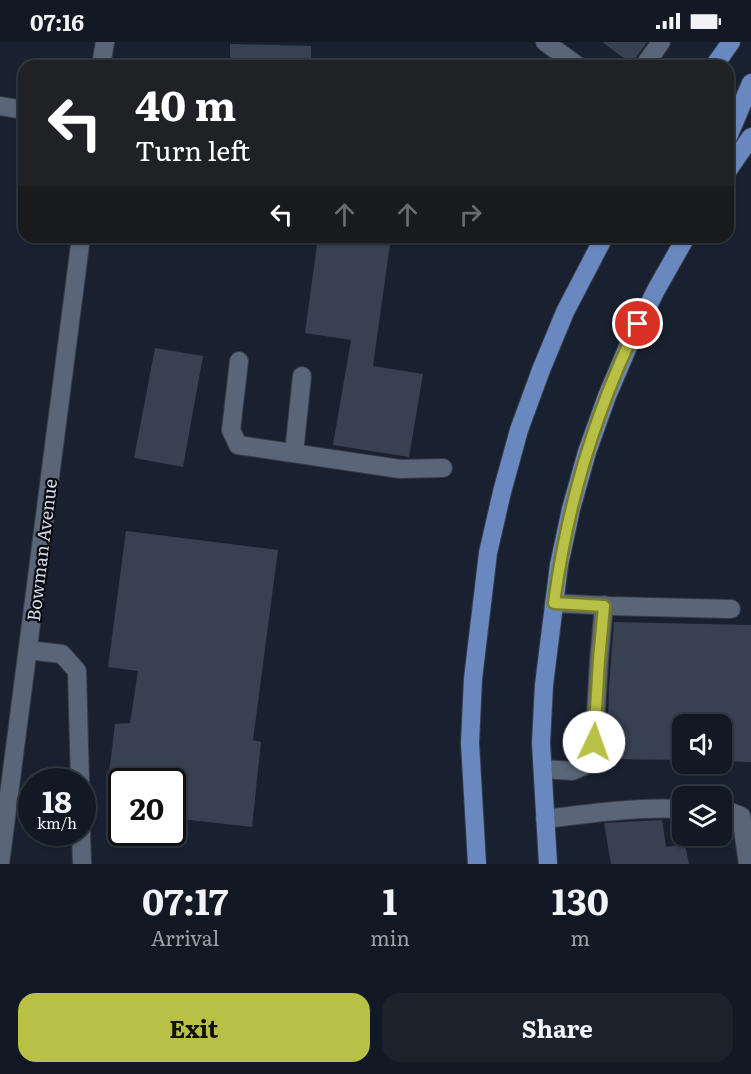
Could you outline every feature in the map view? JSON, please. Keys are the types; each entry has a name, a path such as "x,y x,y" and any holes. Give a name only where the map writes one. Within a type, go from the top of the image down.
{"main road":[{"path":"718,60 731,42"},
{"path":"734,123 751,83"},
{"path":"734,161 751,137"},
{"path":"477,864 470,743 473,679 489,554 502,492 533,390 565,312 601,243"},
{"path":"548,864 541,743 544,684 559,565 571,509 607,396 630,342 683,243"}],"street":[{"path":"102,60 105,42"},
{"path":"545,42 570,60"},
{"path":"648,60 661,42"},
{"path":"0,106 18,109"},
{"name":"Bowman Avenue","path":"0,864 80,243"},
{"path":"239,361 231,430 238,445 399,469 443,468"},
{"path":"294,453 302,376"},
{"path":"554,603 731,609"},
{"path":"543,769 572,771 593,762 604,606"},
{"path":"28,650 62,654 77,671 80,768"},
{"path":"545,819 617,809 672,809"},
{"path":"732,813 741,816 748,864"},
{"path":"81,846 82,864"}],"building":[{"path":"602,42 647,42 635,60 626,60"},
{"path":"230,44 311,46 311,60 230,60"},
{"path":"317,243 390,243 373,366 423,374 409,457 333,445 351,340 305,333"},
{"path":"155,348 203,356 183,467 134,458"},
{"path":"126,531 278,550 253,740 261,742 252,827 186,820 186,768 110,768 115,724 130,723 138,671 108,667"},
{"path":"614,622 751,625 751,762 732,761 732,714 672,714 672,760 607,759"},
{"path":"662,820 666,847 685,846 689,864 611,864 604,823"}],"route":[{"path":"594,742 604,606 554,603 559,565 571,509 587,452 607,396 638,324"}]}
